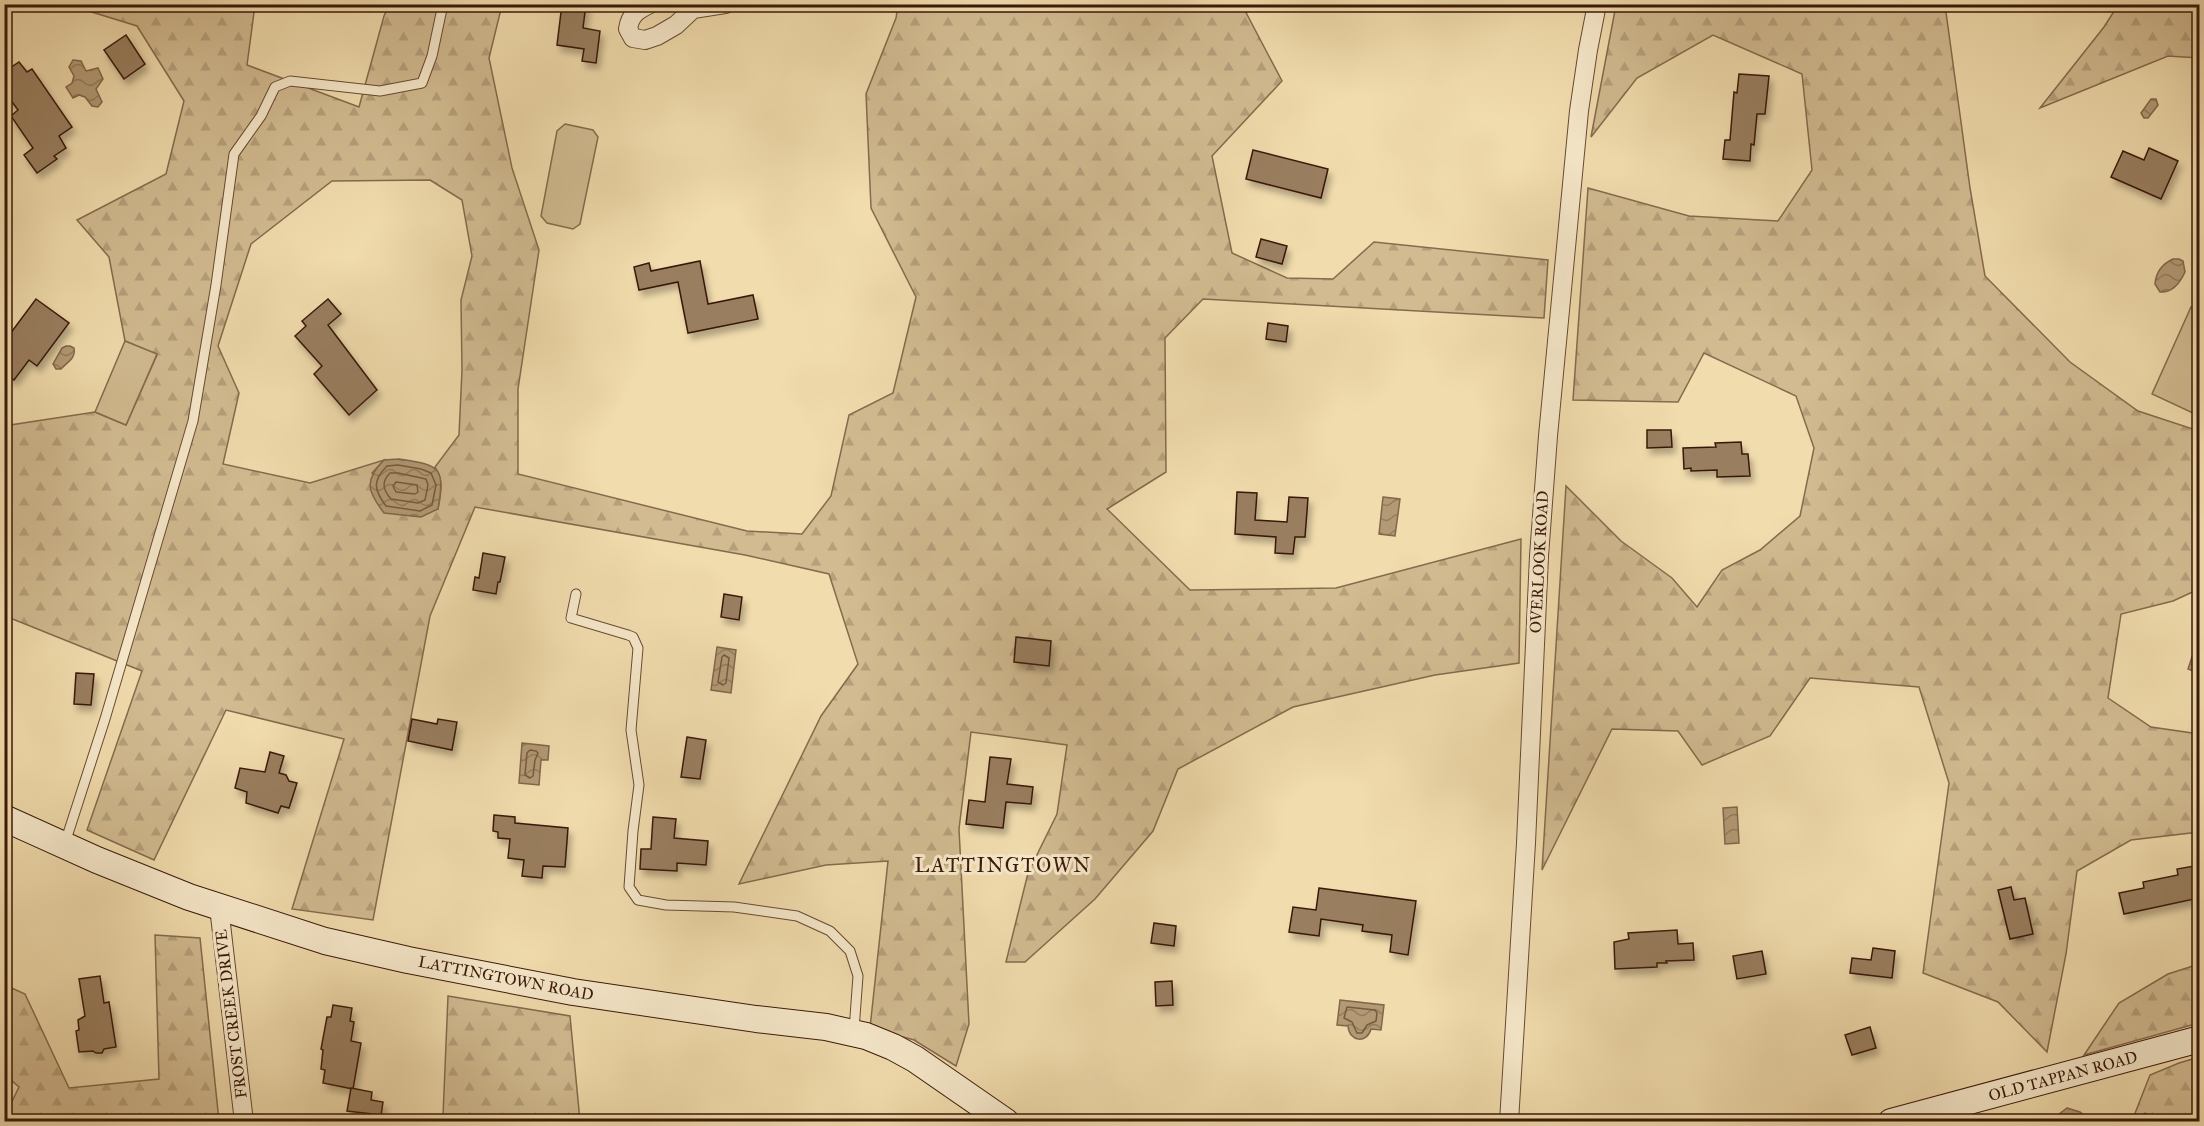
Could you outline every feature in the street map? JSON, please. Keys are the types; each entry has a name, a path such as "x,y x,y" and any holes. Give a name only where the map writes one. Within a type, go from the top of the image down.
{"street":[{"path":"650,4 639,9 629,18 628,29 633,38 645,40 657,36 676,25 690,7 725,4"},
{"name":"OVERLOOK ROAD","path":"1509,1122 1525,855 1539,556 1549,419 1579,111 1597,4"},
{"name":"LATTINGTOWN ROAD","path":"4,818 180,894 325,941 408,960 573,992 826,1027 854,1033 893,1047 915,1059 1006,1122"},
{"name":"FROST CREEK DRIVE","path":"219,907 244,1122"},
{"name":"OLD TAPPAN ROAD","path":"1892,1122 2199,1039"}],"lane":[{"path":"64,845 105,719 193,421 216,285 234,154 261,116 275,87 290,81 380,91 422,82 432,56 443,4"},
{"path":"576,594 572,618 633,637 638,648 631,730 639,784 629,887 638,900 666,905 734,908 797,916 830,931 850,951 858,976 854,1033"}],"green space":[{"path":"69,5 255,5 247,65 359,107 389,5 502,5 489,58 512,168 539,250 518,389 518,474 747,531 802,534 831,496 849,415 893,393 916,297 871,208 866,94 896,18 898,5 1242,5 1282,81 1212,156 1232,253 1287,278 1333,279 1374,242 1548,260 1544,318 1203,299 1165,338 1166,472 1107,509 1190,590 1336,588 1521,539 1519,663 1435,675 1293,707 1178,769 1153,831 1095,899 1025,962 1006,962 1028,873 1057,814 1067,745 971,732 959,829 969,1024 956,1066 914,1040 870,1028 888,861 826,865 739,884 821,716 858,664 829,574 745,555 475,507 430,616 373,920 292,909 344,739 226,710 154,860 87,830 142,671 5,616 4,426 95,412 126,425 157,355 125,341 109,257 77,220 166,174 184,101 137,26","holes":["430,180 462,200 472,256 461,300 462,370 459,435 435,467 441,482 438,509 372,473 384,460 310,483 223,464 239,393 218,346 251,244 332,181"]},
{"path":"1616,5 1945,5 1970,188 1985,276 2070,362 2138,411 2199,431 2199,589 2173,601 2121,614 2108,698 2151,727 2199,734 2199,832 2131,840 2077,871 2066,954 2047,1052 1998,1002 1923,973 1949,783 1919,687 1810,678 1770,736 1702,765 1678,731 1612,729 1542,870 1566,486 1621,541 1672,578 1697,607 1722,570 1760,550 1800,516 1814,448 1796,396 1704,353 1678,402 1573,400 1588,188 1689,216 1778,221 1812,170 1802,74 1713,35 1637,78 1591,137"},
{"path":"2118,5 2199,5 2199,58 2168,56 2040,108 2104,27"},
{"path":"565,124 593,130 598,137 580,224 573,229 547,223 541,216 557,131"},
{"path":"2191,307 2200,311 2199,404 2195,414 2152,394"},
{"path":"125,341 157,354 126,425 95,412"},
{"path":"155,935 200,938 219,1121 5,1121 5,1116 19,1087 5,1075 5,985 25,994 69,1088 159,1079"},
{"path":"2199,964 2199,1023 2084,1055 2119,1003 2168,974"},
{"path":"448,996 570,1016 580,1121 438,1121 443,1116"},
{"path":"2199,1057 2199,1121 2132,1121 2150,1075"}],"water":[{"path":"73,60 81,61 86,71 98,68 103,79 96,89 102,102 98,107 92,106 85,97 79,95 73,98 66,87 72,83 74,76 69,67"},
{"path":"2151,99 2156,99 2158,105 2148,118 2144,118 2141,113"},
{"path":"2173,259 2183,261 2185,272 2176,287 2160,292 2155,284 2158,272"},
{"path":"70,346 74,348 72,358 61,369 56,369 53,364 62,348"},
{"path":"399,459 424,463 437,470 441,484 438,509 421,517 384,513 371,492 371,480 384,460"},
{"path":"1383,497 1400,499 1395,536 1379,534"},
{"path":"2199,636 2200,673 2188,669"},
{"path":"717,647 736,650 731,693 711,690"},
{"path":"522,743 549,746 548,760 541,760 539,785 519,783"},
{"path":"1737,807 1739,843 1725,844 1723,808"},
{"path":"1340,1000 1384,1005 1381,1030 1371,1029 1366,1037 1358,1039 1351,1035 1348,1026 1337,1025"},
{"path":"2067,1108 2080,1112 2091,1121 2059,1121 2059,1114"}],"building":[{"path":"562,4 586,4 583,28 600,31 596,63 582,61 584,49 557,45"},
{"path":"126,35 145,64 124,79 104,50"},
{"path":"19,62 27,72 32,69 72,127 59,136 66,148 54,156 57,159 37,173 24,155 33,148 11,116 18,110 4,91 4,72"},
{"path":"1739,74 1769,76 1765,114 1757,114 1750,161 1723,159 1725,140 1730,140 1734,92 1737,93"},
{"path":"2149,148 2178,161 2161,199 2111,177 2123,151 2144,160"},
{"path":"1253,150 1328,169 1321,198 1246,179"},
{"path":"1261,239 1287,246 1282,264 1256,257"},
{"path":"700,261 708,304 753,295 758,319 688,333 678,282 639,290 634,267 649,263 651,271"},
{"path":"36,299 69,323 37,366 29,360 14,380 4,373 4,342"},
{"path":"328,299 341,314 328,325 377,390 349,415 314,374 322,366 295,336 306,326 302,321"},
{"path":"1268,323 1288,326 1286,342 1266,339"},
{"path":"1647,430 1671,430 1672,447 1647,448"},
{"path":"1741,442 1742,454 1748,454 1750,476 1717,477 1717,470 1684,469 1683,448 1716,447 1715,443"},
{"path":"1237,492 1257,493 1255,520 1287,522 1289,497 1308,498 1305,537 1295,537 1293,554 1275,553 1276,537 1235,534"},
{"path":"483,553 505,557 496,594 473,590 475,577 479,578"},
{"path":"724,594 742,597 739,620 721,617"},
{"path":"1016,637 1051,641 1049,666 1014,662"},
{"path":"76,673 94,674 91,705 74,704"},
{"path":"412,719 437,724 438,719 457,722 452,750 408,741"},
{"path":"687,737 706,740 700,779 681,777"},
{"path":"270,752 284,756 279,773 286,775 289,781 297,783 289,808 281,806 278,813 246,803 247,792 235,788 240,768 265,772"},
{"path":"990,757 1011,759 1007,784 1033,787 1031,804 1006,802 1003,828 966,824 969,800 985,802"},
{"path":"494,815 515,817 515,823 568,828 565,867 543,866 542,878 522,876 524,860 508,858 510,839 498,838 498,832 493,831"},
{"path":"653,817 676,819 674,838 708,841 706,865 677,863 677,871 640,869 641,849 651,849"},
{"path":"2194,866 2199,898 2124,914 2119,893 2144,888 2143,882 2178,875 2177,869"},
{"path":"2011,887 2014,900 2025,898 2033,934 2010,939 1998,890"},
{"path":"1319,888 1416,901 1408,955 1390,952 1392,935 1362,931 1363,925 1321,919 1319,936 1289,932 1293,907 1316,910"},
{"path":"1154,923 1176,926 1174,946 1151,943"},
{"path":"1677,930 1678,944 1693,943 1694,960 1666,961 1667,963 1657,963 1657,967 1615,969 1614,942 1629,939 1628,933"},
{"path":"1873,948 1895,951 1892,978 1850,973 1852,958 1871,960"},
{"path":"1762,951 1766,974 1737,979 1733,956"},
{"path":"100,976 104,1003 109,1002 116,1047 104,1049 102,1053 79,1052 76,1031 79,1030 78,1020 85,1016 79,979"},
{"path":"1172,981 1173,1005 1156,1006 1155,982"},
{"path":"333,1005 352,1008 350,1021 354,1022 351,1041 361,1043 353,1089 323,1083 325,1070 321,1069 323,1050 321,1049 327,1017 331,1017"},
{"path":"1870,1027 1876,1048 1852,1055 1845,1035"},
{"path":"351,1088 372,1092 371,1100 383,1102 381,1115 347,1111"}],"waterway":[{"path":"2145,1115 2145,1122"}],"district":[{"name":"LATTINGTOWN","path":"1003,865"}]}
